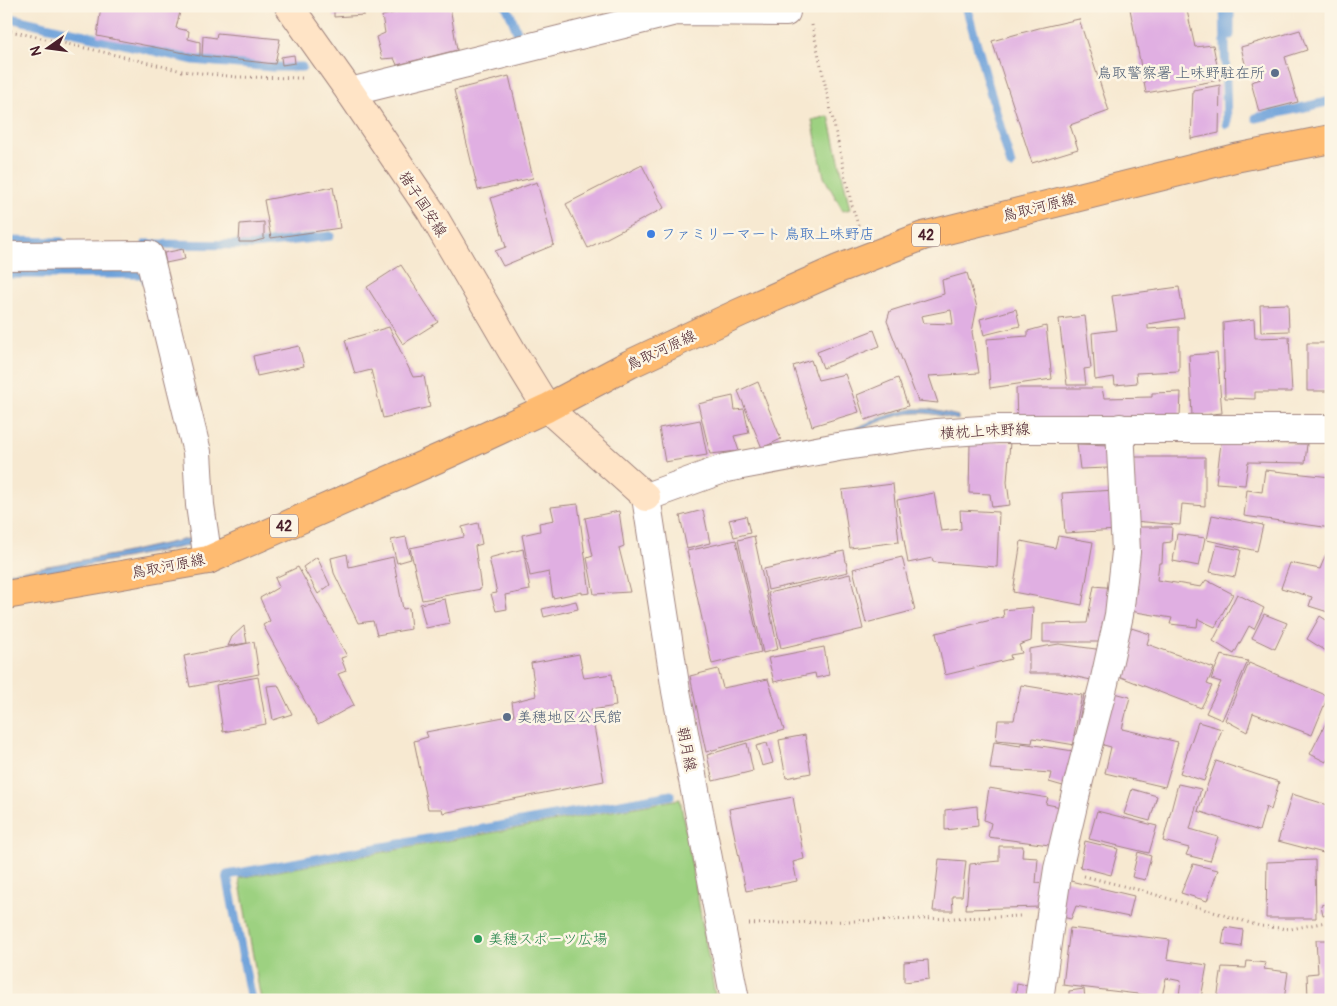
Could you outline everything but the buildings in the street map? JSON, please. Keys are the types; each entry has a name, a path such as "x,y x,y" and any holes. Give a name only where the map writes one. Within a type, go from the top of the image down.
{"main road":[{"name":"猪子国安線","path":"289,6 430,210 547,408 646,497"},
{"name":"鳥取河原線","path":"6,595 208,560 448,454 547,408 630,364 784,293 838,269 923,236 1235,158 1331,139"}],"street":[{"path":"343,83 676,10 733,9 786,12"},
{"path":"6,256 149,255 197,452 200,505 208,560"},
{"path":"1039,1000 1058,870 1119,615 1126,552 1120,428"},
{"name":"横枕上味野線","path":"646,497 726,468 838,447 936,433 997,429 1331,429"},
{"name":"朝月線","path":"646,497 676,691 735,1000"}],"path":[{"path":"786,12 807,13 811,19 852,206 868,258"},
{"path":"6,30 182,71 237,77 314,78 343,83"},
{"path":"1058,870 1143,890 1260,926 1291,929 1331,921"},
{"path":"721,925 1051,915"}],"green space":[{"path":"829,116 850,209 843,211 824,177 812,120"},
{"name":"美穂スポーツ広場","path":"680,799 716,1000 261,1000 239,878"}],"water":[{"path":"913,409 929,409 958,416 958,420 932,414 906,414 876,423 838,440 837,436 865,424"},
{"path":"191,538 192,545 6,579 6,573 119,554"}],"waterway":[{"path":"506,6 520,39"},
{"path":"966,6 1011,165"},
{"path":"1224,6 1227,124"},
{"path":"1230,6 1230,35"},
{"path":"6,17 194,60 272,67 302,67"},
{"path":"1256,118 1331,101"},
{"path":"146,244 253,245 330,236"},
{"path":"6,241 61,242"},
{"path":"6,274 145,274 146,280"},
{"path":"251,1000 227,875 671,795"}],"place":[{"name":"鳥取警察署 上味野駐在所","path":"1275,73"},
{"name":"ファミリーマート 鳥取上味野店","path":"651,234"},
{"name":"美穂地区公民館","path":"507,717"},
{"name":"美穂スポーツ広場","path":"478,939"}]}
